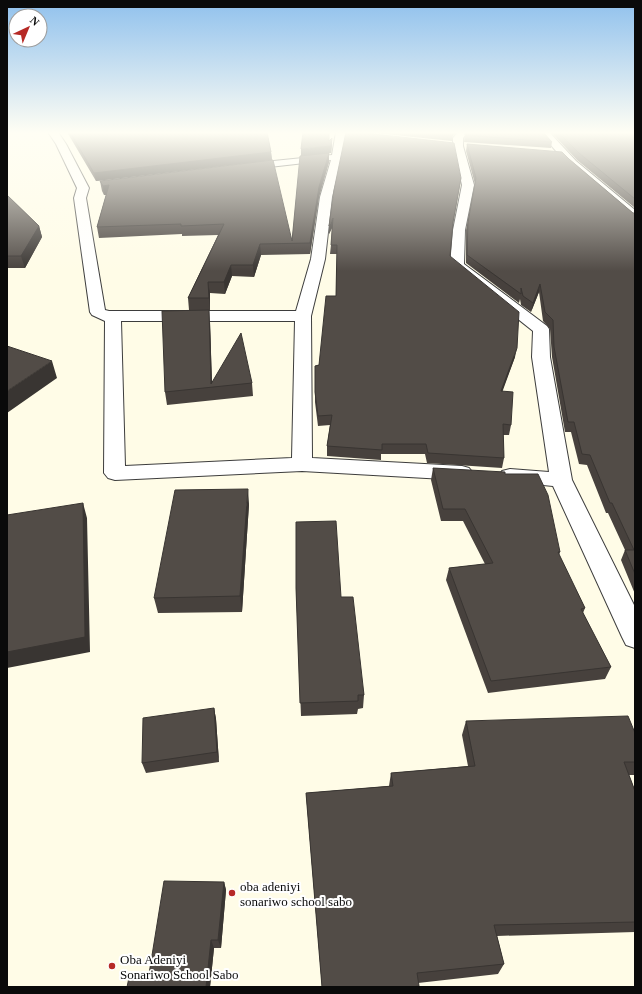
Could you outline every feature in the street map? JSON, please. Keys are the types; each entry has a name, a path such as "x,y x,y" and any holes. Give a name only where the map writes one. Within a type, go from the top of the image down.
{"street":[{"path":"81,178 86,188 80,198 98,312 114,319 116,472 302,464 561,480"},
{"path":"302,464 303,316 318,259 326,197 331,178"},
{"path":"467,178 468,185 459,230 457,266 541,329 541,357 561,480 635,637"},
{"path":"591,178 635,216"},
{"path":"105,316 303,316"}],"building":[{"path":"122,178 277,178 292,241 298,178 322,178 310,243 260,244 253,265 231,265 224,282 208,282 209,298 188,298 224,224 97,227 109,185 103,186 100,181"},
{"path":"336,178 461,178 453,222 450,256 519,312 517,348 501,391 513,392 511,425 503,424 504,458 428,453 426,444 382,444 382,450 327,446 332,415 318,416 315,392 315,366 319,365 326,296 336,296 337,245 331,245 333,218 329,226"},
{"path":"476,178 592,178 633,213 635,213 635,574 625,550 634,550 612,503 610,503 590,455 582,454 574,422 568,422 554,347 553,320 545,312 540,284 533,303 523,296 521,288 521,294 467,255 468,222"},
{"path":"610,178 635,178 635,199"},
{"path":"7,195 39,226 21,256 7,256"},
{"path":"209,310 211,384 241,333 252,383 165,392 162,311"},
{"path":"7,346 52,361 7,391"},
{"path":"433,468 505,472 505,474 538,474 548,495 560,552 558,552 585,608 581,609 611,667 491,681 449,568 493,563 465,509 443,509"},
{"path":"248,489 240,596 154,598 175,490"},
{"path":"83,503 85,637 7,652 7,515"},
{"path":"336,521 341,597 353,597 364,695 358,695 358,701 300,703 296,588 296,522"},
{"path":"214,708 217,752 142,763 143,718"},
{"path":"628,716 635,733 635,762 624,762 635,791 635,922 494,925 504,964 417,973 419,986 412,987 322,987 306,793 393,786 391,773 475,766 466,721"},
{"path":"164,881 224,882 218,940 211,940 206,987 127,987 130,973 149,974"}],"place":[{"name":"oba adeniyi sonariwo school sabo","path":"232,893"},
{"name":"Oba Adeniyi Sonariwo School Sabo","path":"112,966"}]}
